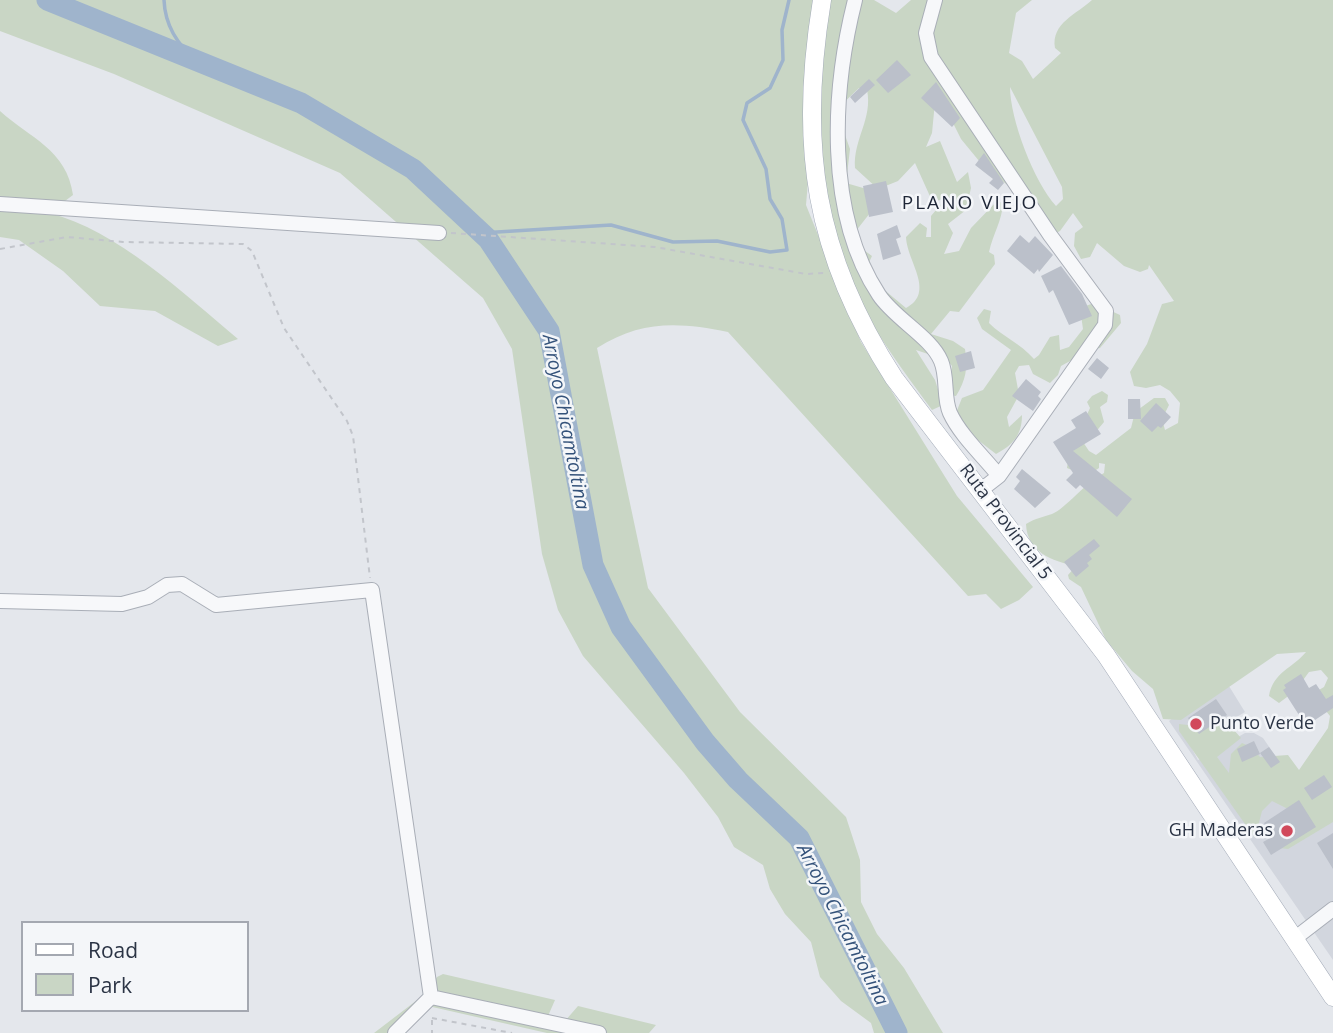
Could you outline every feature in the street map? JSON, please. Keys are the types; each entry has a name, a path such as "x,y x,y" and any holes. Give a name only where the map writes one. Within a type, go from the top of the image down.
{"main road":[{"name":"Ruta Provincial 5","path":"822,0 811,82 812,146 819,201 838,272 862,327 894,378 1126,683 1333,997"}],"street":[{"path":"855,0 839,87 838,136 839,172 852,228 865,268 878,293 890,310 941,361 951,415 999,476"},
{"path":"935,0 926,33 931,57 1050,234 1106,311 1105,325 999,476 981,491"},
{"path":"0,204 439,233"},
{"path":"0,601 122,604 148,597 167,585 182,584 216,605 372,590 431,998"},
{"path":"1294,939 1333,909"},
{"path":"395,1033 431,998"},
{"path":"431,998 599,1033"}],"path":[{"path":"439,233 655,247 806,274 838,272"},
{"path":"0,248 67,237 123,242 243,244 252,251 284,328 347,421 353,436 372,590"},
{"path":"432,1018 512,1033"}],"shaded area":[{"path":"1224,678 1245,712 1190,745 1198,760 1245,733 1254,733 1263,738 1292,780 1333,753 1333,960 1169,721"}],"green space":[{"path":"0,0 874,0 896,13 911,0 1032,0 1016,13 1009,53 1022,61 1033,79 1061,53 1055,48 1055,39 1061,26 1092,0 1333,0 1333,822 1288,849 1271,847 1298,814 1272,801 1262,811 1255,838 1179,731 1179,724 1197,726 1226,721 1241,738 1217,757 1229,773 1231,754 1242,743 1251,747 1260,757 1288,755 1299,770 1328,728 1330,716 1312,694 1324,687 1328,678 1321,670 1309,672 1295,691 1279,703 1269,696 1279,676 1306,652 1277,654 1181,720 1163,719 1153,689 1132,671 1106,640 1081,587 1069,579 1068,575 1076,566 1042,554 1031,542 1026,524 1057,511 1104,473 1105,464 1099,463 1099,468 1087,476 1067,468 1069,454 1083,442 1089,451 1096,455 1131,428 1135,412 1154,398 1165,398 1169,405 1162,419 1165,430 1178,423 1180,403 1170,391 1160,385 1146,388 1134,386 1130,372 1147,344 1162,304 1174,301 1149,265 1148,269 1140,272 1124,266 1097,243 1090,257 1081,259 1074,246 1075,233 1083,227 1073,213 1060,231 1048,237 1014,190 984,167 961,139 949,115 935,102 932,133 926,147 940,141 957,182 968,172 971,188 966,210 948,224 953,233 944,254 959,251 971,228 997,201 1003,203 989,252 994,255 995,264 959,312 950,311 931,334 953,341 965,349 965,374 956,396 949,395 952,366 942,353 931,355 916,350 935,380 943,405 932,410 872,324 846,276 836,253 826,213 816,87 806,205 861,342 957,496 1033,587 1019,600 1001,609 986,594 968,596 728,332 693,326 661,326 629,332 597,348 648,588 740,712 846,817 860,860 861,902 877,934 904,968 943,1033 874,1033 871,1023 841,1001 820,977 811,942 785,914 770,889 763,865 734,847 718,817 684,773 583,656 558,610 542,554 512,349 483,298 340,173 114,74 0,31","holes":["1010,87 1062,187 1063,199 1056,206 1040,182 1025,150 1014,116","859,88 867,90 868,100 855,168 878,189 898,181 915,163 933,203 947,197 931,216 931,237 926,237 927,228 920,223 906,237 919,285 919,294 906,308 864,273 872,256 854,243 852,236 870,213 870,190 846,183 850,149 836,110"]},
{"path":"0,111 46,146 63,167 73,195 49,213 74,221 124,248 149,265 238,339 218,346 155,311 100,306 63,271 19,240 0,237"},
{"path":"1094,303 1120,315 1121,323 1100,348 1090,350 1061,366 1058,375 1050,383 1033,374 1029,365 1019,366 1015,373 1019,395 1007,417 1009,427 1022,415 1020,428 1012,443 996,454 974,437 956,413 962,398 983,390 1011,350 982,329 977,318 984,309 991,311 989,323 1034,359 1050,337 1059,335 1060,350 1069,347 1083,329 1080,308"},
{"path":"1102,391 1108,395 1107,402 1100,407 1104,422 1094,434 1085,419 1090,408 1087,402"},
{"path":"443,974 555,1000 548,1016 565,1021 578,1006 656,1025 649,1033 547,1033 428,1006 389,1033 374,1033 425,994 437,977"}],"building":[{"path":"897,60 911,75 888,93 876,80"},
{"path":"869,79 875,85 855,103 850,97"},
{"path":"936,82 960,118 952,127 921,98"},
{"path":"984,153 1004,183 998,190 989,183 993,179 975,165"},
{"path":"886,181 893,212 869,217 863,186"},
{"path":"897,225 901,237 896,239 901,254 883,260 877,234"},
{"path":"1020,235 1029,243 1035,236 1053,255 1039,272 1038,269 1034,274 1007,251"},
{"path":"1061,266 1082,294 1092,316 1069,325 1053,290 1049,293 1041,276"},
{"path":"971,351 975,368 960,372 955,356"},
{"path":"1097,358 1109,368 1101,379 1088,369"},
{"path":"1026,379 1041,392 1038,396 1041,399 1033,411 1012,396"},
{"path":"1128,399 1140,399 1141,419 1128,419"},
{"path":"1156,403 1171,417 1161,428 1158,426 1152,432 1140,421"},
{"path":"1086,411 1101,434 1073,451 1132,499 1117,517 1080,485 1076,489 1066,480 1073,473 1053,442 1076,428 1071,420"},
{"path":"1022,469 1051,493 1035,508 1014,489 1020,481 1016,477"},
{"path":"1094,539 1100,546 1089,555 1092,559 1087,563 1089,566 1076,577 1064,562"},
{"path":"1301,674 1309,688 1316,684 1326,699 1333,695 1333,708 1306,726 1283,690 1286,688 1284,685"},
{"path":"1216,699 1227,715 1199,734 1188,718"},
{"path":"1254,741 1260,754 1242,762 1237,749"},
{"path":"1269,747 1280,762 1271,768 1260,753"},
{"path":"1324,775 1332,787 1312,800 1304,788"},
{"name":"GH Maderas","path":"1299,800 1316,827 1271,855 1263,842 1272,837 1264,823"},
{"path":"1333,833 1333,869 1317,843"}],"waterway":[{"name":"Arroyo Chicamtoltina","path":"47,0 301,103 413,169 488,239 549,331 593,565 621,627 705,742 738,780 799,838 897,1033"},
{"path":"164,0 174,35 198,62"},
{"path":"481,233 611,225 673,242 717,241 770,252 787,250 782,219 770,199 766,169 743,120 747,103 770,88 783,60 782,30 789,0"}],"place":[{"name":"Punto Verde","path":"1196,724"},
{"name":"GH Maderas","path":"1287,831"}],"district":[{"name":"PLANO VIEJO","path":"970,204"}]}
